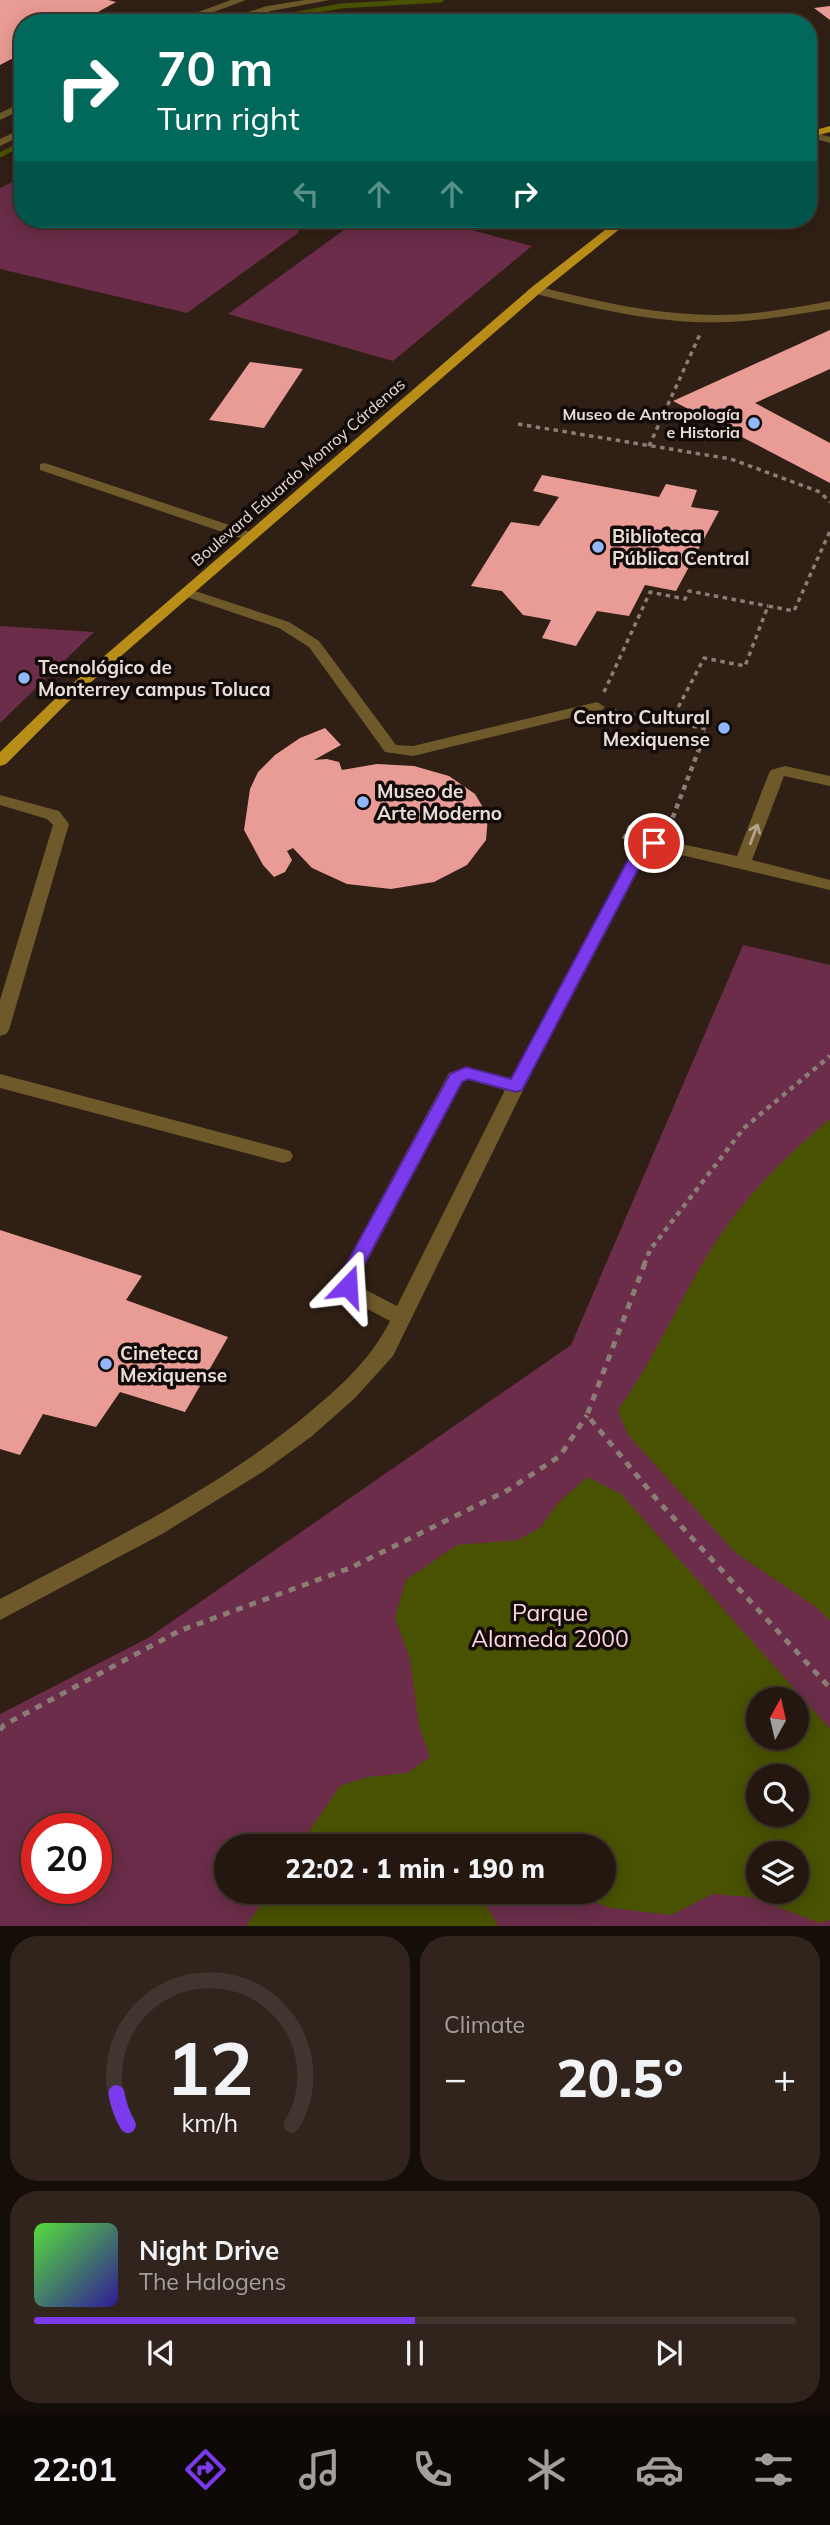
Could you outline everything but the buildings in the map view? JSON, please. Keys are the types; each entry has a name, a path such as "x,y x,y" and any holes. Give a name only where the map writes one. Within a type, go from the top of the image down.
{"main road":[{"name":"Boulevard Eduardo Monroy Cárdenas","path":"0,761 63,699 536,290 615,228"}],"lane":[{"path":"200,14 241,0"},
{"path":"250,14 270,8 325,0"},
{"path":"536,290 607,307 707,318 760,315 830,305"},
{"path":"45,467 251,537"},
{"path":"186,593 285,625 314,644 391,749 413,751 597,708"},
{"path":"743,863 777,773 785,771 830,781"},
{"path":"0,800 53,815 61,824 0,1030"},
{"path":"0,1610 206,1497 282,1447 363,1378 386,1350 516,1086 645,845 663,844 830,885"},
{"path":"402,1318 352,1292 347,1280 456,1078 466,1073 516,1086"},
{"path":"0,1081 283,1156"}],"path":[{"path":"649,446 707,318"},
{"path":"518,424 731,458 820,492 830,502"},
{"path":"669,827 708,729 597,708 649,592 685,599 689,591 794,611 830,531"},
{"path":"670,723 704,658 745,666 768,606"},
{"path":"0,1730 4,1725 179,1631 350,1568 508,1490 560,1456 587,1415 650,1250 744,1128 830,1056"},
{"path":"587,1415 659,1501 830,1688"}],"green space":[{"path":"14,181 14,228 299,228 298,233 187,313 0,269 0,188"},
{"path":"347,228 464,228 532,246 393,361 228,314"},
{"name":"Tecnológico de Monterrey campus Toluca","path":"0,626 94,632 0,723"},
{"name":"Parque Alameda 2000","path":"743,945 830,965 830,1926 0,1926 0,1714 148,1638 571,1345"}],"shaded area":[{"path":"830,1119 830,1621 816,1607 736,1553 628,1435 618,1410 645,1368 704,1261 729,1223 769,1175"},
{"path":"587,1477 621,1494 793,1687 746,1687 746,1750 809,1750 809,1705 830,1729 830,1920 820,1923 770,1904 809,1904 809,1841 746,1841 746,1897 712,1894 671,1915 611,1908 600,1904 616,1904 616,1834 307,1834 340,1786 367,1777 407,1773 430,1757 419,1725 410,1659 395,1618 406,1580 457,1545 518,1540 541,1527 557,1504"},
{"path":"261,1904 487,1904 498,1926 246,1926"}],"waterway":[{"path":"297,14 341,6 441,0"},
{"path":"0,155 14,148"}],"place":[{"name":"Museo de Antropología e Historia","path":"754,423"},
{"name":"Biblioteca Pública Central","path":"598,547"},
{"name":"Tecnológico de Monterrey campus Toluca","path":"24,678"},
{"name":"Centro Cultural Mexiquense","path":"724,728"},
{"name":"Museo de Arte Moderno","path":"363,802"},
{"name":"Cineteca Mexiquense","path":"106,1364"}],"route":[{"path":"348,1286 350,1274 456,1078 466,1073 516,1086 642,849 645,845 654,843"}]}
